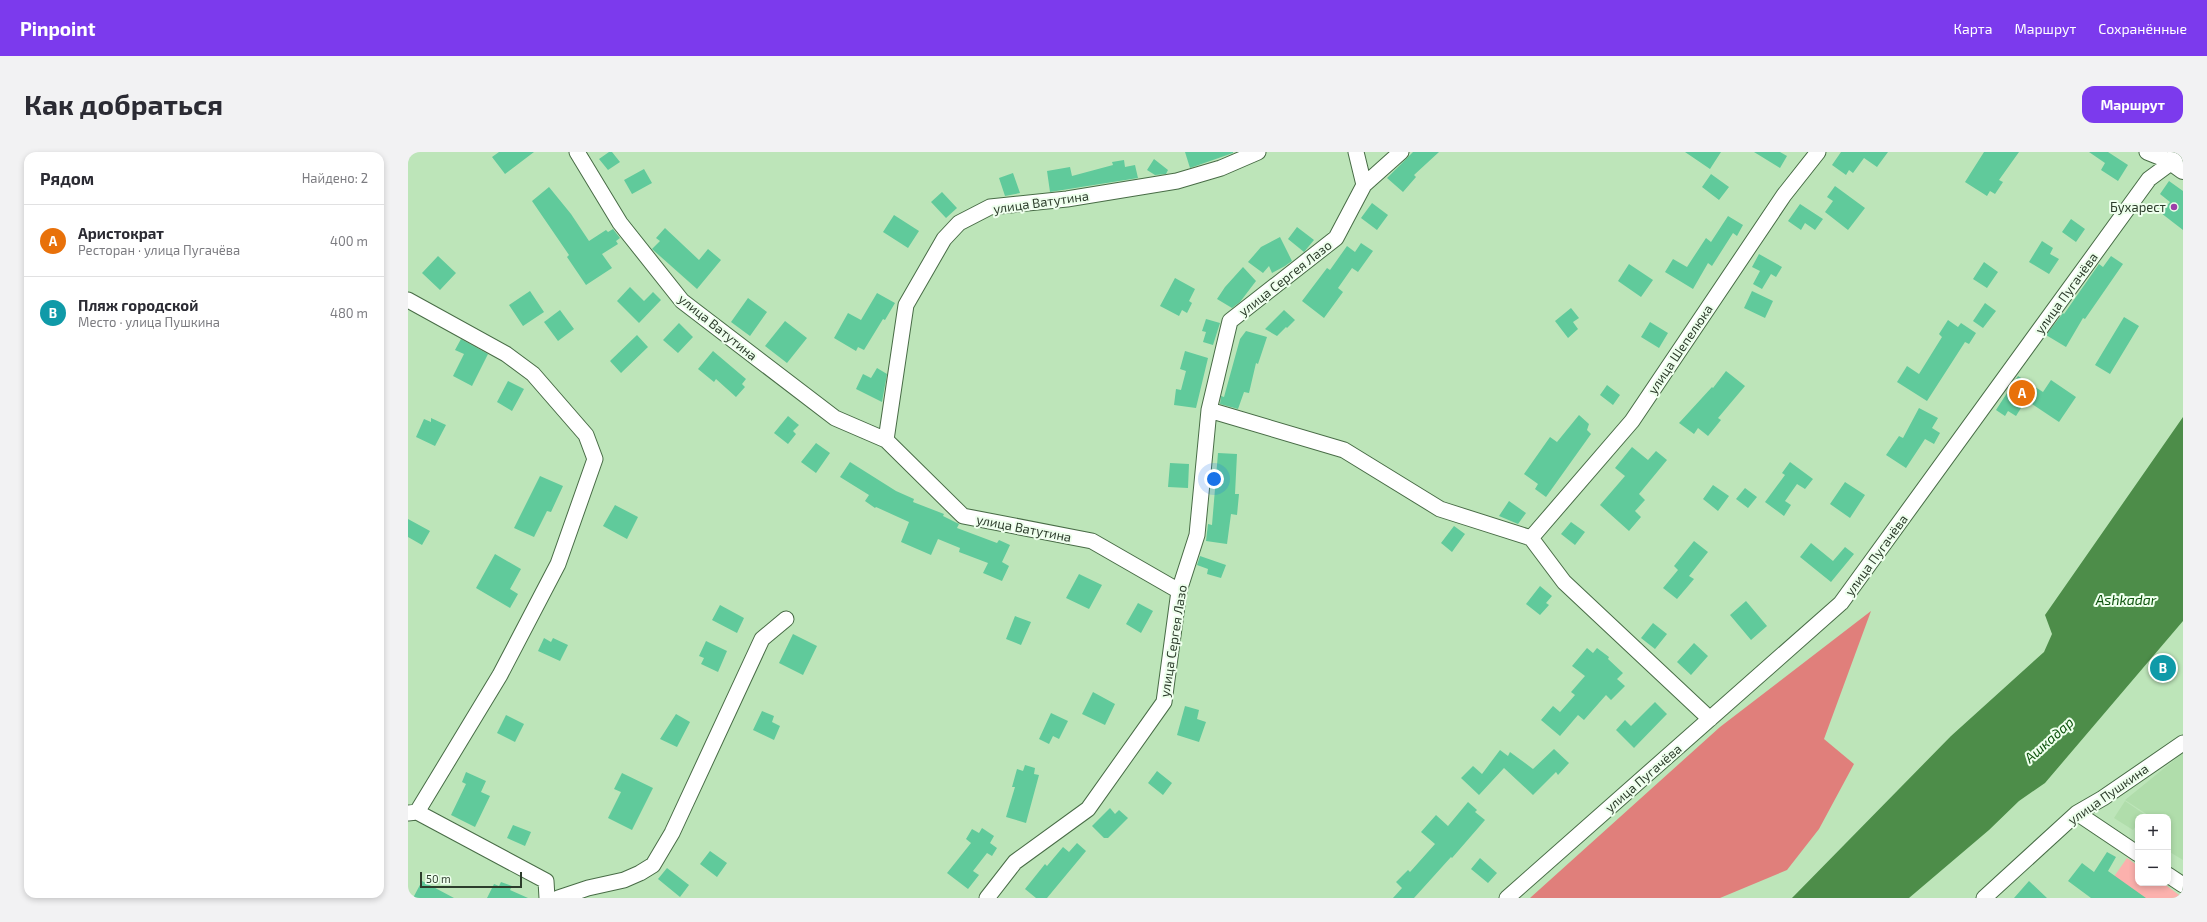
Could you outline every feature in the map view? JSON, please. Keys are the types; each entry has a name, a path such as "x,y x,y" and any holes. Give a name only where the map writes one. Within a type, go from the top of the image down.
{"street":[{"name":"улица Ватутина","path":"577,152 620,223 682,301 835,418 886,440 963,516 1092,541 1179,591"},
{"name":"улица Ватутина","path":"886,440 906,305 944,239 959,223 990,207 1067,199 1177,181 1221,168 1258,152"},
{"path":"1356,152 1364,185"},
{"name":"улица Сергея Лазо","path":"987,898 1014,862 1088,809 1164,702 1179,591 1197,535 1209,410 1230,321 1336,238 1364,185 1401,152"},
{"name":"улица Шепелюка","path":"1531,538 1632,421 1784,195 1818,152"},
{"path":"2147,152 2178,161"},
{"name":"улица Пугачёва","path":"1507,898 1841,603 2149,179 2178,161"},
{"path":"408,300 506,354 533,374 586,434 595,459 558,564 500,675 412,813 546,881 547,898"},
{"path":"1209,410 1344,450 1440,509 1531,538 1564,582 1710,718"},
{"path":"558,898 588,888 624,880 640,874 652,865 672,833 762,639 786,619"},
{"name":"улица Пушкина","path":"1984,898 2077,813 2103,798 2183,743"},
{"path":"2077,813 2135,852"},
{"path":"2171,877 2183,885"}],"shaded area":[{"path":"1871,611 1824,739 1854,764 1819,829 1787,870 1720,898 1530,898 1720,727"},
{"path":"2183,753 2183,860 2171,853 2171,814 2146,814 2125,800"},
{"path":"2125,801 2144,814 2135,814 2135,827 2133,830 2114,818"},
{"path":"2127,858 2135,864 2135,886 2167,886 2183,898 2099,898"}],"water":[{"name":"Ashkadar","path":"2183,417 2183,621 2045,783 2019,801 1989,830 1909,898 1792,898 1951,736 2044,652 2052,634 2045,615"}],"building":[{"path":"499,152 534,152 505,174 492,157"},
{"path":"609,152 612,152 620,162 608,170 599,159"},
{"path":"1185,152 1233,152 1233,153 1190,168"},
{"path":"1413,152 1439,152 1414,175 1416,177 1403,192 1387,178"},
{"path":"1685,152 1721,152 1710,169"},
{"path":"1754,152 1780,152 1787,156 1780,168"},
{"path":"1841,152 1888,152 1877,167 1864,158 1853,173 1849,170 1846,175 1832,165"},
{"path":"1984,152 2019,152 1999,180 2003,182 1995,194 1990,191 1987,196 1965,182"},
{"path":"2089,152 2108,152 2128,165 2118,181 2101,170 2105,163"},
{"path":"1154,159 1168,170 1166,174 1155,175 1147,170"},
{"path":"1124,160 1125,167 1135,165 1138,178 1050,192 1047,171 1070,167 1072,176 1113,165 1112,162"},
{"path":"644,169 652,183 632,194 624,180"},
{"path":"1013,173 1020,193 1005,196 999,178"},
{"path":"1711,174 1729,187 1719,200 1702,187"},
{"name":"Бухарест","path":"2169,181 2183,191 2183,230 2161,213 2170,202 2160,194"},
{"path":"1835,186 1865,208 1848,230 1825,212 1833,201 1827,197"},
{"path":"549,187 571,214 589,241 606,230 608,232 613,229 620,238 616,241 618,244 602,254 612,268 586,285 567,257 569,255 532,201"},
{"path":"942,192 957,208 946,218 931,202"},
{"path":"1372,203 1388,215 1377,230 1361,218"},
{"path":"1800,204 1823,219 1815,230 1805,223 1801,230 1788,221"},
{"path":"894,215 919,231 908,248 883,232"},
{"path":"1728,216 1743,225 1737,236 1733,233 1712,266 1708,263 1693,289 1665,272 1673,259 1687,267 1706,238 1711,242"},
{"path":"2071,219 2085,229 2076,242 2062,232"},
{"path":"1297,227 1314,240 1304,252 1288,239"},
{"path":"665,228 699,260 708,249 721,260 697,289 652,249 660,241 656,238"},
{"path":"1280,237 1292,261 1272,273 1269,266 1263,273 1248,262 1261,247"},
{"path":"2042,241 2053,248 2050,254 2059,259 2049,274 2029,262"},
{"path":"1361,243 1373,251 1358,272 1352,268 1338,288 1343,292 1324,318 1302,301 1327,268 1330,270 1347,246 1355,252"},
{"path":"1759,254 1782,267 1776,277 1771,274 1762,289 1753,284 1760,271 1752,267"},
{"path":"438,256 456,273 440,290 422,273"},
{"path":"2111,256 2123,264 2085,319 2083,318 2066,347 2046,335 2063,313 2064,314 2099,264 2103,267"},
{"path":"1984,262 1998,272 1987,288 1973,279"},
{"path":"1629,264 1653,280 1641,297 1618,281"},
{"path":"1243,267 1256,281 1240,302 1232,308 1217,299 1225,287"},
{"path":"1175,278 1195,289 1189,301 1192,303 1187,313 1182,310 1179,316 1160,306"},
{"path":"630,287 644,301 653,292 661,300 639,323 617,301"},
{"path":"530,291 544,312 523,326 509,305"},
{"path":"1752,291 1773,301 1765,318 1744,308"},
{"path":"877,293 895,303 885,320 883,319 864,350 858,347 856,351 834,338 848,313 861,320"},
{"path":"748,298 767,312 750,336 731,322"},
{"path":"1985,303 1996,311 1983,328 1973,321"},
{"path":"1571,308 1579,318 1573,322 1578,329 1568,338 1555,321"},
{"path":"560,310 574,329 558,341 544,322"},
{"path":"1284,310 1295,320 1277,336 1265,329"},
{"path":"2124,317 2139,326 2110,374 2095,365"},
{"path":"1206,319 1220,323 1213,345 1203,342 1206,332 1202,331"},
{"path":"1948,320 1958,327 1961,323 1976,333 1969,344 1965,342 1927,401 1897,382 1907,366 1919,374 1942,337 1939,334"},
{"path":"785,321 807,338 787,363 765,346"},
{"path":"1650,322 1668,333 1659,348 1641,337"},
{"path":"679,323 693,337 678,353 663,340"},
{"path":"1246,331 1267,337 1258,364 1256,363 1249,393 1244,392 1238,409 1220,404 1221,396 1224,397 1240,339"},
{"path":"637,335 648,347 621,373 610,361"},
{"path":"461,339 488,354 472,386 453,376 464,354 455,350"},
{"path":"713,351 746,379 742,384 745,387 736,397 716,379 714,382 698,369"},
{"path":"1185,351 1208,358 1196,408 1174,405 1176,389 1181,390 1186,371 1180,369"},
{"path":"877,368 887,374 882,402 856,389 863,374 871,378"},
{"path":"1726,371 1745,386 1718,418 1721,420 1708,436 1698,428 1694,434 1679,423 1712,387 1713,388"},
{"path":"2018,376 2043,392 2051,380 2076,397 2059,422 2026,400 2016,416 2008,411 2005,416 1996,410"},
{"path":"508,381 524,389 512,411 497,402"},
{"path":"1607,385 1620,395 1613,405 1600,395"},
{"path":"1919,408 1938,418 1932,428 1940,433 1934,444 1925,439 1906,468 1886,455 1899,436 1903,438"},
{"path":"1579,415 1589,424 1587,430 1591,434 1546,497 1535,489 1538,484 1524,474 1550,437 1557,442"},
{"path":"788,416 799,425 793,431 796,434 788,444 774,433"},
{"path":"431,418 446,425 435,446 416,437 424,419 431,422"},
{"path":"816,443 830,453 816,473 801,462"},
{"path":"1632,447 1648,460 1656,451 1667,460 1639,494 1645,500 1635,511 1641,517 1629,531 1600,505 1625,476 1615,468"},
{"path":"1218,453 1237,454 1235,494 1239,494 1237,515 1231,514 1227,544 1206,541 1208,524 1212,525"},
{"path":"850,462 896,491 914,499 913,502 944,514 943,516 959,524 957,528 997,543 999,540 1010,545 1002,562 1009,566 1002,581 983,573 988,563 959,552 960,548 938,539 931,555 901,542 909,522 876,507 875,508 865,501 869,495 840,477"},
{"path":"1790,462 1813,479 1805,489 1797,484 1785,501 1791,505 1784,516 1765,502 1785,475 1782,473"},
{"path":"1170,463 1189,464 1188,488 1168,487"},
{"path":"540,476 563,486 551,512 547,511 534,537 514,528"},
{"path":"1845,482 1865,495 1850,518 1830,504"},
{"path":"1713,485 1729,496 1718,511 1703,499"},
{"path":"1745,488 1757,497 1748,508 1736,499"},
{"path":"1509,501 1526,513 1518,524 1499,516"},
{"path":"615,505 638,517 627,539 603,526"},
{"path":"408,519 430,531 422,545 408,537"},
{"path":"1571,522 1585,532 1575,545 1561,534"},
{"path":"1454,526 1465,534 1452,552 1441,543"},
{"path":"1694,541 1708,552 1689,576 1694,579 1677,599 1663,588 1678,570 1674,566"},
{"path":"1811,543 1833,561 1845,547 1854,554 1831,582 1800,557"},
{"path":"495,554 521,569 510,589 518,594 510,608 476,588"},
{"path":"1200,556 1226,565 1221,578 1207,574 1208,569 1197,565"},
{"path":"1079,574 1102,585 1089,609 1066,598"},
{"path":"1540,586 1552,596 1546,603 1549,605 1540,615 1526,604"},
{"path":"1746,601 1767,626 1751,640 1730,615"},
{"path":"1138,603 1153,611 1141,633 1126,624"},
{"path":"720,605 744,618 737,633 712,620"},
{"path":"1015,616 1031,622 1021,645 1006,639"},
{"path":"1653,623 1667,634 1655,649 1641,638"},
{"path":"793,634 817,646 803,675 779,663"},
{"path":"544,638 551,642 553,638 568,645 560,661 538,651"},
{"path":"706,641 727,651 718,672 701,664 704,658 699,656"},
{"path":"1694,643 1708,656 1691,675 1677,662"},
{"path":"1587,648 1593,653 1597,648 1609,657 1608,659 1623,673 1617,679 1625,686 1611,700 1606,695 1584,720 1578,715 1560,736 1541,720 1553,706 1560,712 1575,695 1571,692 1585,676 1572,666"},
{"path":"1093,692 1115,704 1105,725 1082,714"},
{"path":"1655,702 1667,714 1634,748 1616,730 1625,720 1631,726"},
{"path":"1185,706 1199,710 1197,719 1206,722 1199,742 1177,735"},
{"path":"762,711 774,716 772,722 780,726 774,740 753,730"},
{"path":"1051,713 1068,721 1059,739 1053,736 1049,744 1039,739"},
{"path":"676,714 690,722 677,747 660,739"},
{"path":"506,715 524,724 515,742 497,733"},
{"path":"1554,749 1569,763 1558,775 1556,772 1533,795 1504,768 1479,795 1461,778 1473,766 1482,774 1500,750 1508,756 1510,752 1533,769"},
{"path":"1025,765 1035,768 1034,774 1039,775 1026,823 1006,817 1015,787 1012,787 1017,769 1023,771"},
{"path":"1157,771 1172,783 1163,795 1148,783"},
{"path":"466,772 486,781 481,792 490,796 475,827 451,815 466,784 462,782"},
{"path":"622,773 653,788 632,830 608,818 621,792 614,789"},
{"path":"1468,802 1477,810 1475,812 1485,820 1414,898 1393,898 1402,888 1396,882 1408,870 1410,872 1435,844 1421,832 1436,815 1448,826"},
{"path":"1110,808 1115,814 1119,810 1128,818 1108,838 1104,838 1092,826"},
{"path":"513,825 531,832 525,846 507,838"},
{"path":"982,828 994,836 990,843 997,848 992,856 987,853 973,871 979,875 968,889 947,873 971,843 966,839 972,829 979,833"},
{"path":"1077,843 1086,851 1047,898 1036,898 1025,889 1045,864 1047,866 1063,847 1069,852"},
{"path":"710,851 727,863 717,877 700,864"},
{"path":"2107,852 2116,857 2108,871 2146,898 2091,898 2068,881 2082,863 2094,872"},
{"path":"1480,858 1497,873 1488,883 1471,869"},
{"path":"667,868 689,885 680,897 658,879"},
{"path":"422,881 454,898 413,898"},
{"path":"2029,881 2047,898 2014,898"},
{"path":"501,882 512,886 510,890 528,898 487,898 494,884 499,886"}],"place":[{"name":"Бухарест","path":"2174,207"},
{"name":"Аристократ","path":"2022,393"},
{"name":"Пляж городской","path":"2163,668"}],"water label":[{"name":"Ашкадар","path":"2049,740"}]}
